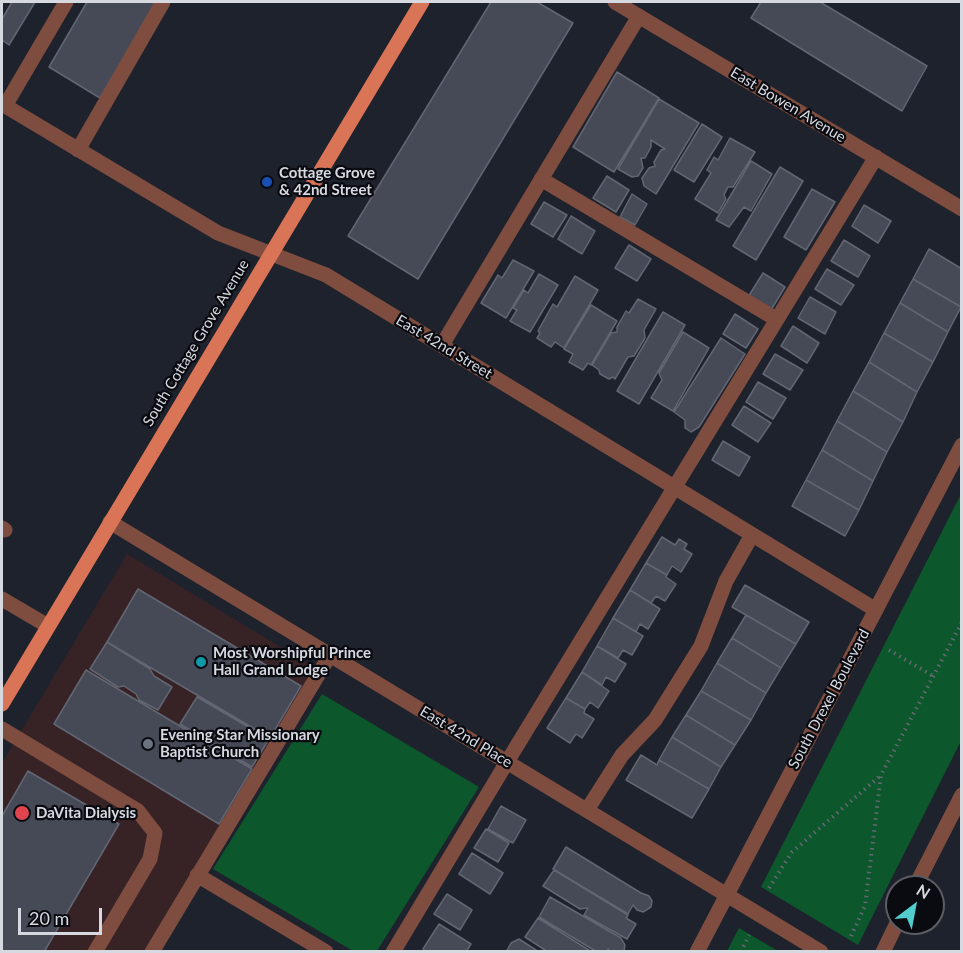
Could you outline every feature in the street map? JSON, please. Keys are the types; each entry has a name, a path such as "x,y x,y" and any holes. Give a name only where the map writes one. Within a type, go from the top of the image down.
{"main road":[{"name":"South Cottage Grove Avenue","path":"2,704 422,2"}],"street":[{"path":"3,105 66,2"},
{"path":"78,150 163,2"},
{"name":"East Bowen Avenue","path":"615,2 962,209"},
{"path":"442,345 639,16"},
{"name":"East 42nd Street","path":"3,105 218,234 326,276 876,610"},
{"path":"393,951 876,157"},
{"path":"541,179 776,319"},
{"name":"South Drexel Boulevard","path":"697,951 962,446"},
{"name":"East 42nd Place","path":"110,522 821,951"},
{"path":"587,810 622,755 655,720 701,646 726,581 752,535"},
{"path":"2,599 48,626"},
{"path":"152,951 330,655"},
{"path":"2,729 138,811 154,833 150,859 95,951"},
{"path":"921,875 962,795"},
{"path":"196,875 326,951"},
{"path":"883,951 891,935"}],"path":[{"path":"851,936 865,906 881,775 962,622"},
{"path":"889,650 933,676"},
{"path":"769,888 792,852 881,775"},
{"path":"741,951 749,935"}],"shaded area":[{"path":"127,554 320,671 152,951 2,951 2,763"}],"green space":[{"path":"961,494 961,741 893,875 885,875 885,892 858,945 761,887"},
{"path":"322,694 479,787 377,951 353,951 213,869"},
{"path":"739,928 778,951 727,951"}],"building":[{"path":"12,2 35,2 9,45 2,40 2,19"},
{"path":"87,2 151,2 156,4 100,98 49,67"},
{"path":"491,2 537,2 573,23 418,279 348,236"},
{"path":"761,2 820,2 927,66 902,111 751,18"},
{"path":"617,72 659,98 614,172 573,147"},
{"path":"659,99 699,123 656,194 644,186 642,178 649,168 655,166 654,162 661,150 665,149 651,140 651,147 645,158 641,158 643,168 638,176 632,177 618,169"},
{"path":"702,124 722,137 694,182 674,170"},
{"path":"730,138 755,152 733,187 728,187 724,195 726,199 718,213 695,199 711,173 707,170 714,157 718,160"},
{"path":"751,161 772,174 751,211 744,207 729,227 716,220"},
{"path":"780,167 803,181 756,260 733,246"},
{"path":"607,176 629,190 616,212 593,198"},
{"path":"812,189 835,202 806,250 784,237"},
{"path":"632,194 647,204 635,225 620,217"},
{"path":"544,202 567,215 553,237 531,224"},
{"path":"864,205 891,221 878,243 852,226"},
{"path":"571,216 595,231 582,254 558,239"},
{"path":"844,240 870,256 858,277 831,261"},
{"path":"629,245 651,259 637,281 615,268"},
{"path":"929,249 962,269 961,307 913,279"},
{"path":"513,260 534,271 506,318 481,303 498,275 502,278"},
{"path":"827,269 854,285 841,305 815,289"},
{"path":"763,273 785,287 771,310 748,297"},
{"path":"539,274 558,285 530,332 510,321 517,310 513,308 524,290 528,293"},
{"path":"575,276 598,290 564,348 555,342 551,347 537,338 540,333 538,331 553,304 557,307"},
{"path":"913,279 961,307 948,332 900,303"},
{"path":"810,297 836,312 825,334 798,318"},
{"path":"638,299 656,309 644,330 645,338 634,356 628,357 615,379 613,377 609,379 600,374 599,370 592,365 611,333 617,332 617,327 626,311 629,313"},
{"path":"900,303 948,332 933,362 884,333"},
{"path":"591,305 617,321 591,365 588,363 583,370 569,362 573,354 564,349"},
{"path":"663,312 685,325 639,404 617,391"},
{"path":"735,314 758,329 746,348 723,334"},
{"path":"793,326 819,343 807,363 781,346"},
{"path":"683,332 709,348 673,411 651,398 662,380 659,373"},
{"path":"884,333 933,362 917,392 869,362"},
{"path":"721,338 745,354 699,427 691,432 685,428 685,420 674,412"},
{"path":"775,354 803,370 790,390 763,374"},
{"path":"869,362 917,392 903,422 853,391"},
{"path":"758,382 786,398 773,419 746,402"},
{"path":"853,391 903,422 887,452 837,421"},
{"path":"744,406 771,423 758,442 732,425"},
{"path":"837,421 887,452 873,481 822,450"},
{"path":"723,441 750,457 739,476 712,460"},
{"path":"822,450 873,481 859,510 806,480"},
{"path":"806,480 859,510 845,536 792,506"},
{"path":"662,537 675,545 679,539 687,544 684,549 692,554 681,572 672,566 667,575 646,563"},
{"path":"646,563 667,575 666,577 676,584 665,601 656,596 651,603 630,590"},
{"path":"745,585 809,622 796,644 732,607"},
{"name":"Most Worshipful Prince Hall Grand Lodge","path":"138,589 301,686 270,738 107,642"},
{"path":"630,590 660,609 648,629 640,624 636,632 613,618"},
{"path":"746,615 796,644 781,668 732,638"},
{"path":"613,618 643,636 632,655 623,650 618,658 597,646"},
{"path":"732,638 781,668 766,693 717,663"},
{"path":"107,642 150,669 154,676 172,687 158,710 139,700 136,694 124,686 118,687 90,669"},
{"path":"597,646 626,664 615,682 606,677 602,685 582,672"},
{"path":"717,663 766,693 751,720 701,691"},
{"name":"Evening Star Missionary Baptist Church","path":"86,670 252,769 219,824 54,724"},
{"path":"582,672 609,691 598,708 590,702 585,709 566,698"},
{"path":"701,691 751,720 735,745 686,715"},
{"path":"197,697 269,739 252,767 180,724"},
{"path":"566,698 585,709 584,713 594,719 582,738 576,734 570,743 547,728"},
{"path":"686,715 735,745 721,767 672,737"},
{"path":"672,737 721,767 709,789 659,760"},
{"path":"641,755 657,765 659,760 709,789 692,818 626,780"},
{"path":"28,771 119,824 44,952 2,952 2,816"},
{"path":"501,806 526,820 513,843 488,829"},
{"path":"486,829 509,843 498,862 474,848"},
{"path":"566,847 649,896 652,901 651,907 643,912 637,910 633,905 628,914 553,869"},
{"path":"472,853 503,873 490,894 459,874"},
{"path":"554,870 628,915 626,918 636,924 627,939 584,915 588,908 580,909 543,886"},
{"path":"447,894 472,910 460,930 434,914"},
{"path":"550,897 621,938 625,945 624,951 610,952 608,949 607,952 597,952 539,917"},
{"path":"538,918 592,952 548,952 525,937"},
{"path":"439,924 471,944 466,952 427,952 423,949"},
{"path":"519,939 539,952 508,952 511,943"}],"place":[{"name":"Cottage Grove & 42nd Street","path":"267,182"},
{"name":"Most Worshipful Prince Hall Grand Lodge","path":"201,662"},
{"name":"Evening Star Missionary Baptist Church","path":"148,744"},
{"name":"DaVita Dialysis","path":"22,813"}]}
